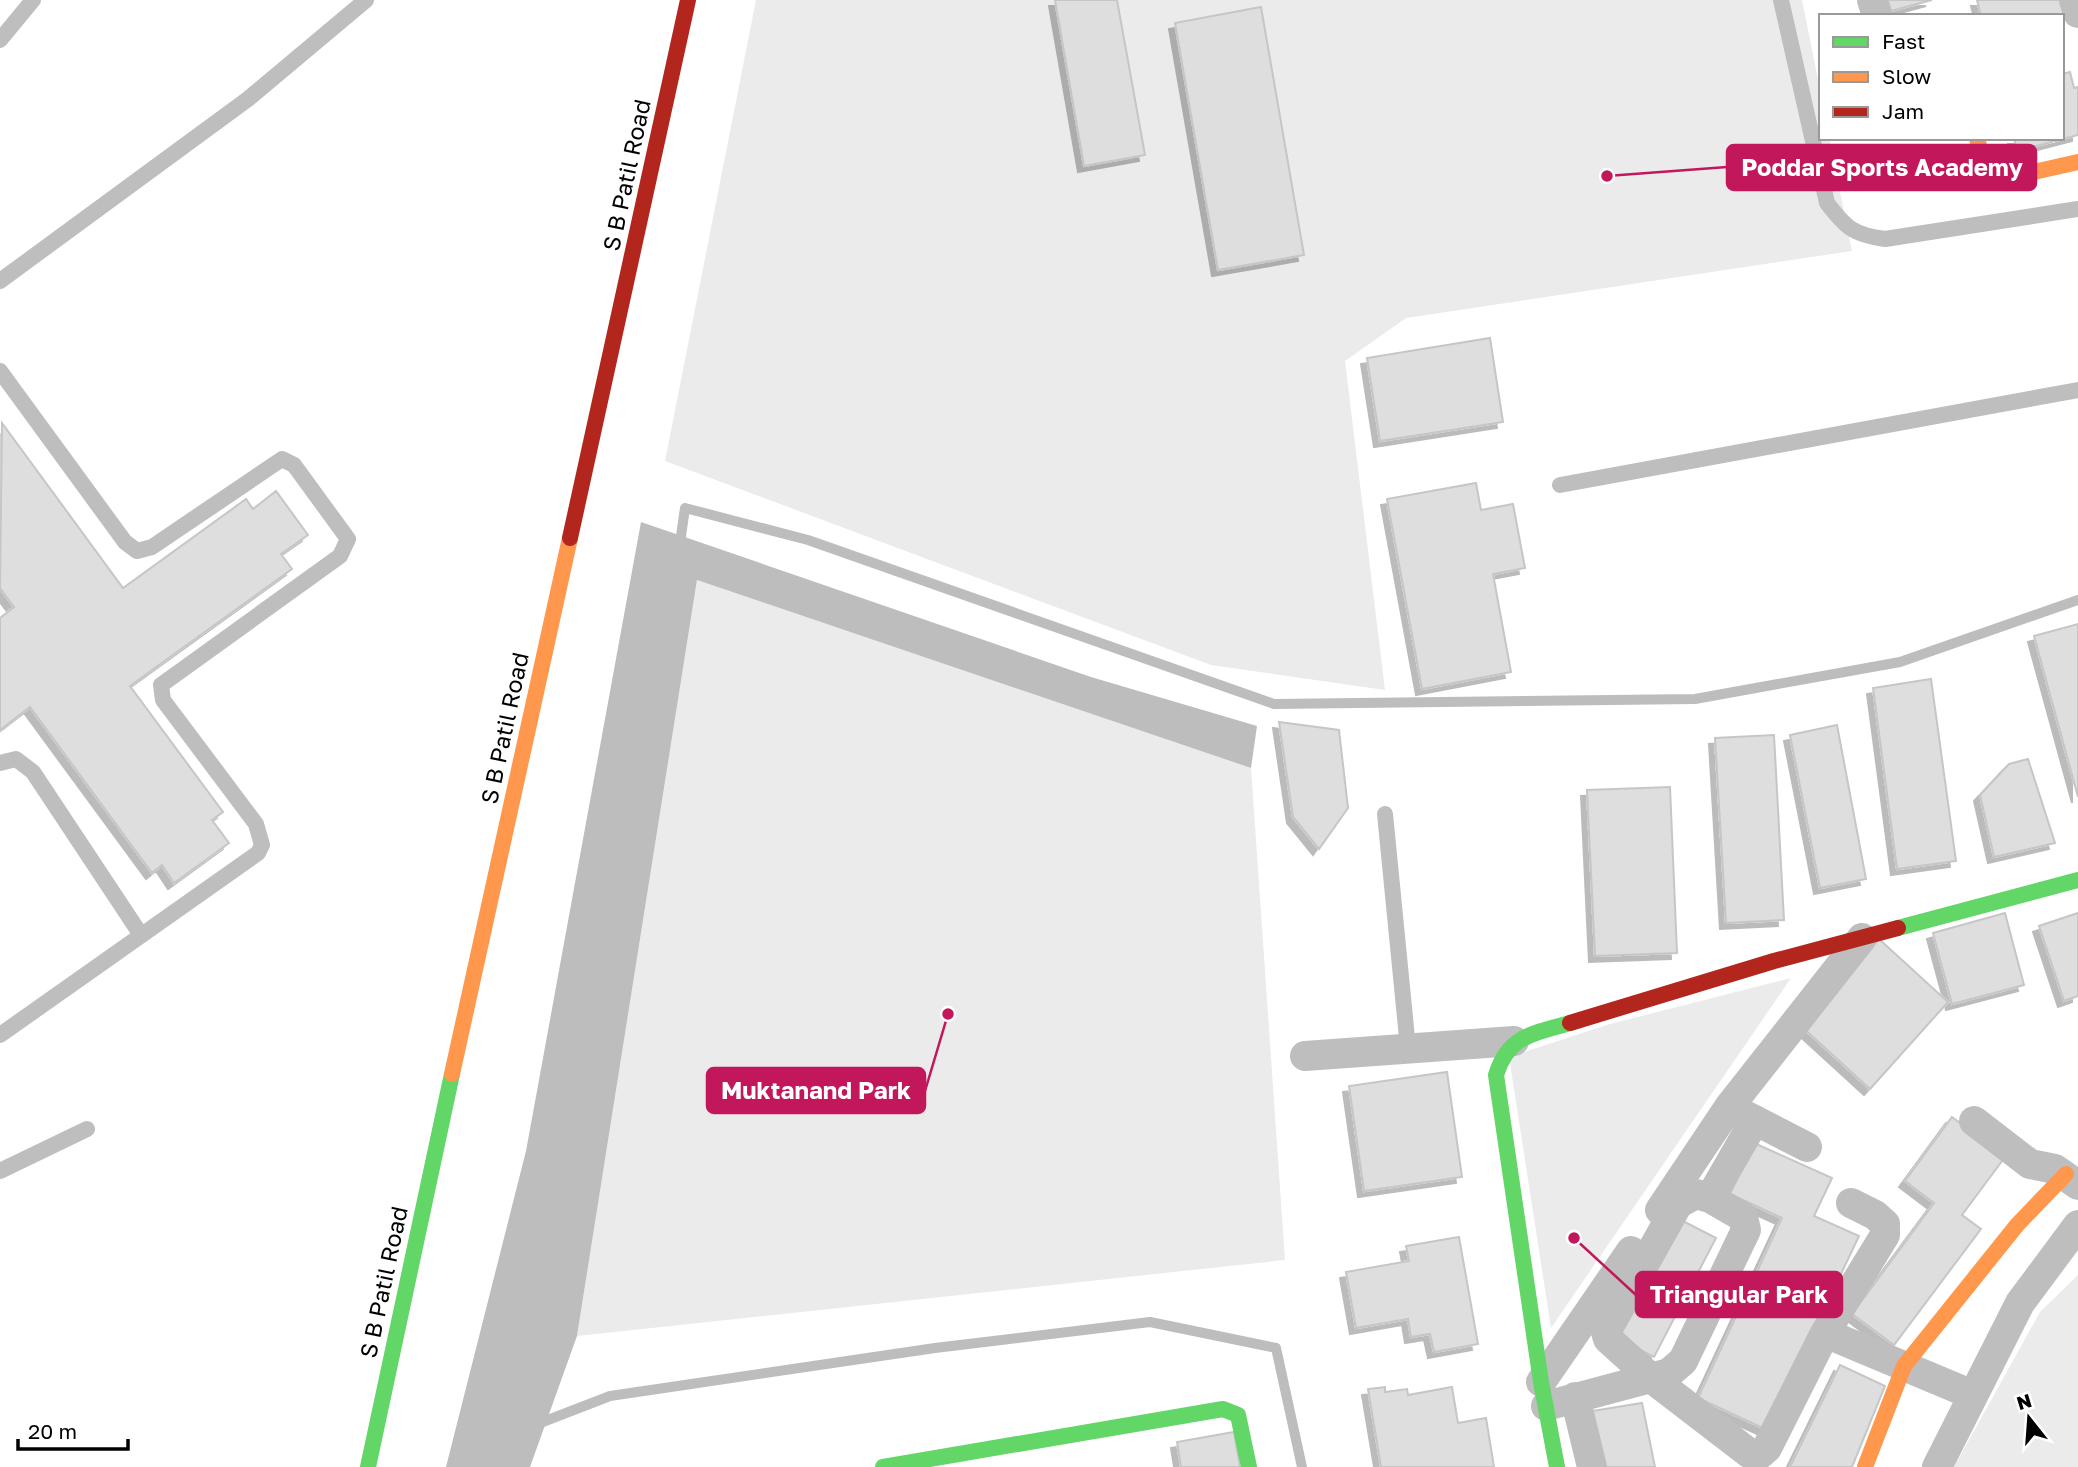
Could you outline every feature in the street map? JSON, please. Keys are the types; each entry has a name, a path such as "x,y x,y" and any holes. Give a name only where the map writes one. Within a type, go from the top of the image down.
{"street":[{"name":"S B Patil Road","path":"369,1467 404,1290 688,0"},
{"path":"2074,0 2078,13"},
{"path":"1977,140 1987,178 1994,181 2078,162"},
{"path":"1304,1056 1514,1041 1761,965 2078,880"},
{"path":"1543,1394 1862,938"},
{"path":"1514,1041 1502,1052 1496,1075 1543,1394 1558,1467"},
{"path":"1742,1113 1807,1147"},
{"path":"1710,1198 1742,1113"},
{"path":"1865,1467 1904,1366 2017,1225 2072,1180 2030,1164 1975,1121"},
{"path":"1543,1394 1576,1397 1650,1377 1669,1373 1683,1361 1746,1230 1743,1217 1710,1198 1696,1194 1678,1203 1607,1329 1608,1339 1650,1377 1749,1453 1759,1455 1767,1448 1825,1333 1885,1235 1885,1224 1875,1215 1851,1203"},
{"path":"1937,1467 2020,1303 2078,1225"},
{"path":"1825,1333 1973,1395"},
{"path":"1576,1397 1591,1467"},
{"path":"883,1467 1223,1409 1238,1415 1249,1467"}],"lane":[{"path":"0,40 33,0"},
{"path":"0,281 248,99 366,0"},
{"path":"1781,0 1827,203 1844,225 1863,236 1885,239 2078,209"},
{"path":"0,371 125,542 137,551 152,547 282,459 294,465 348,539 340,556 161,685 163,700 256,824 262,845 249,861 0,1035"},
{"path":"1560,485 2078,390"},
{"path":"0,763 16,759 33,772 141,935"},
{"path":"1385,814 1408,1048"},
{"path":"0,1171 88,1129"}],"shaded area":[{"path":"756,0 1802,0 1819,84 1819,140 1829,140 1852,251 1406,318 1345,361 1385,690 1211,665 665,461"},
{"path":"641,522 1091,677 1257,726 1251,768 697,580 577,1336 530,1467 446,1467 526,1151"},
{"path":"697,580 1251,768 1285,1260 577,1336"},
{"path":"1791,978 1551,1328 1509,1057 1610,1024"},
{"path":"2078,1275 2078,1467 1954,1467 2040,1312"}],"building":[{"path":"1055,0 1117,0 1145,155 1084,166"},
{"path":"1888,0 1932,0 1891,11"},
{"path":"1977,0 2063,0 2067,18 2064,18 2064,14 1980,14"},
{"path":"1261,7 1304,255 1218,270 1175,23"},
{"path":"2070,72 2074,88 2078,87 2078,135 2064,139 2064,74"},
{"path":"2014,140 2059,140 2017,151"},
{"path":"1490,338 1503,422 1380,441 1367,358"},
{"path":"2,423 123,588 246,499 253,509 276,491 308,535 281,554 292,569 130,686 223,812 212,820 229,843 174,883 162,865 152,873 30,707 0,730 0,618 14,607 0,588"},
{"path":"1476,483 1481,510 1513,504 1525,568 1493,574 1511,672 1422,689 1387,499"},
{"path":"2078,624 2078,797 2034,636"},
{"path":"1931,679 1956,861 1897,869 1873,688"},
{"path":"1279,722 1339,730 1348,808 1319,849 1293,817"},
{"path":"1837,725 1866,879 1820,888 1790,735"},
{"path":"1774,735 1784,920 1726,923 1715,738"},
{"path":"2028,759 2055,843 1994,857 1980,795 2009,764"},
{"path":"1670,787 1677,953 1595,956 1587,790"},
{"path":"2005,913 2024,985 1952,1004 1933,933"},
{"path":"2078,913 2078,996 2064,1001 2039,926"},
{"path":"1879,939 1948,1002 1870,1089 1801,1026"},
{"path":"1447,1072 1462,1177 1364,1191 1349,1086"},
{"path":"1952,1117 2005,1157 1962,1215 1981,1229 1894,1345 1852,1314 1934,1203 1905,1181"},
{"path":"1754,1143 1832,1178 1814,1216 1859,1236 1767,1430 1698,1398 1782,1218 1730,1194"},
{"path":"1677,1218 1716,1238 1654,1357 1615,1337"},
{"path":"1459,1237 1478,1344 1434,1352 1430,1334 1411,1337 1408,1319 1356,1328 1346,1272 1409,1261 1406,1246"},
{"path":"1840,1365 1885,1386 1852,1467 1790,1467"},
{"path":"1385,1387 1385,1392 1407,1389 1408,1395 1452,1387 1458,1423 1486,1418 1494,1467 1381,1467 1368,1389"},
{"path":"1642,1403 1655,1467 1598,1467 1586,1412"},
{"path":"1234,1432 1240,1467 1181,1467 1177,1442"}],"waterway":[{"path":"679,550 685,508 808,540 1274,704 1695,699 1900,662 2078,600"},
{"path":"535,1425 610,1396 935,1348 1150,1322 1276,1348 1302,1467"}],"traffic: fast":[{"path":"1898,928 2078,880"},
{"path":"1557,1467 1541,1382 1496,1075 1501,1062 1515,1044 1534,1033 1570,1023"},
{"path":"368,1467 452,1074"},
{"path":"883,1467 1223,1409 1238,1415 1249,1467"}],"traffic: slow":[{"path":"1978,140 1987,178 1994,181 2078,162"},
{"path":"452,1074 570,538"},
{"path":"1865,1467 1904,1366 2017,1225 2066,1174"}],"traffic: jam":[{"path":"570,538 688,0"},
{"path":"1570,1023 1774,961 1898,928"}],"place":[{"name":"Poddar Sports Academy","path":"1607,176"},
{"name":"Muktanand Park","path":"948,1014"},
{"name":"Triangular Park","path":"1574,1238"}]}
